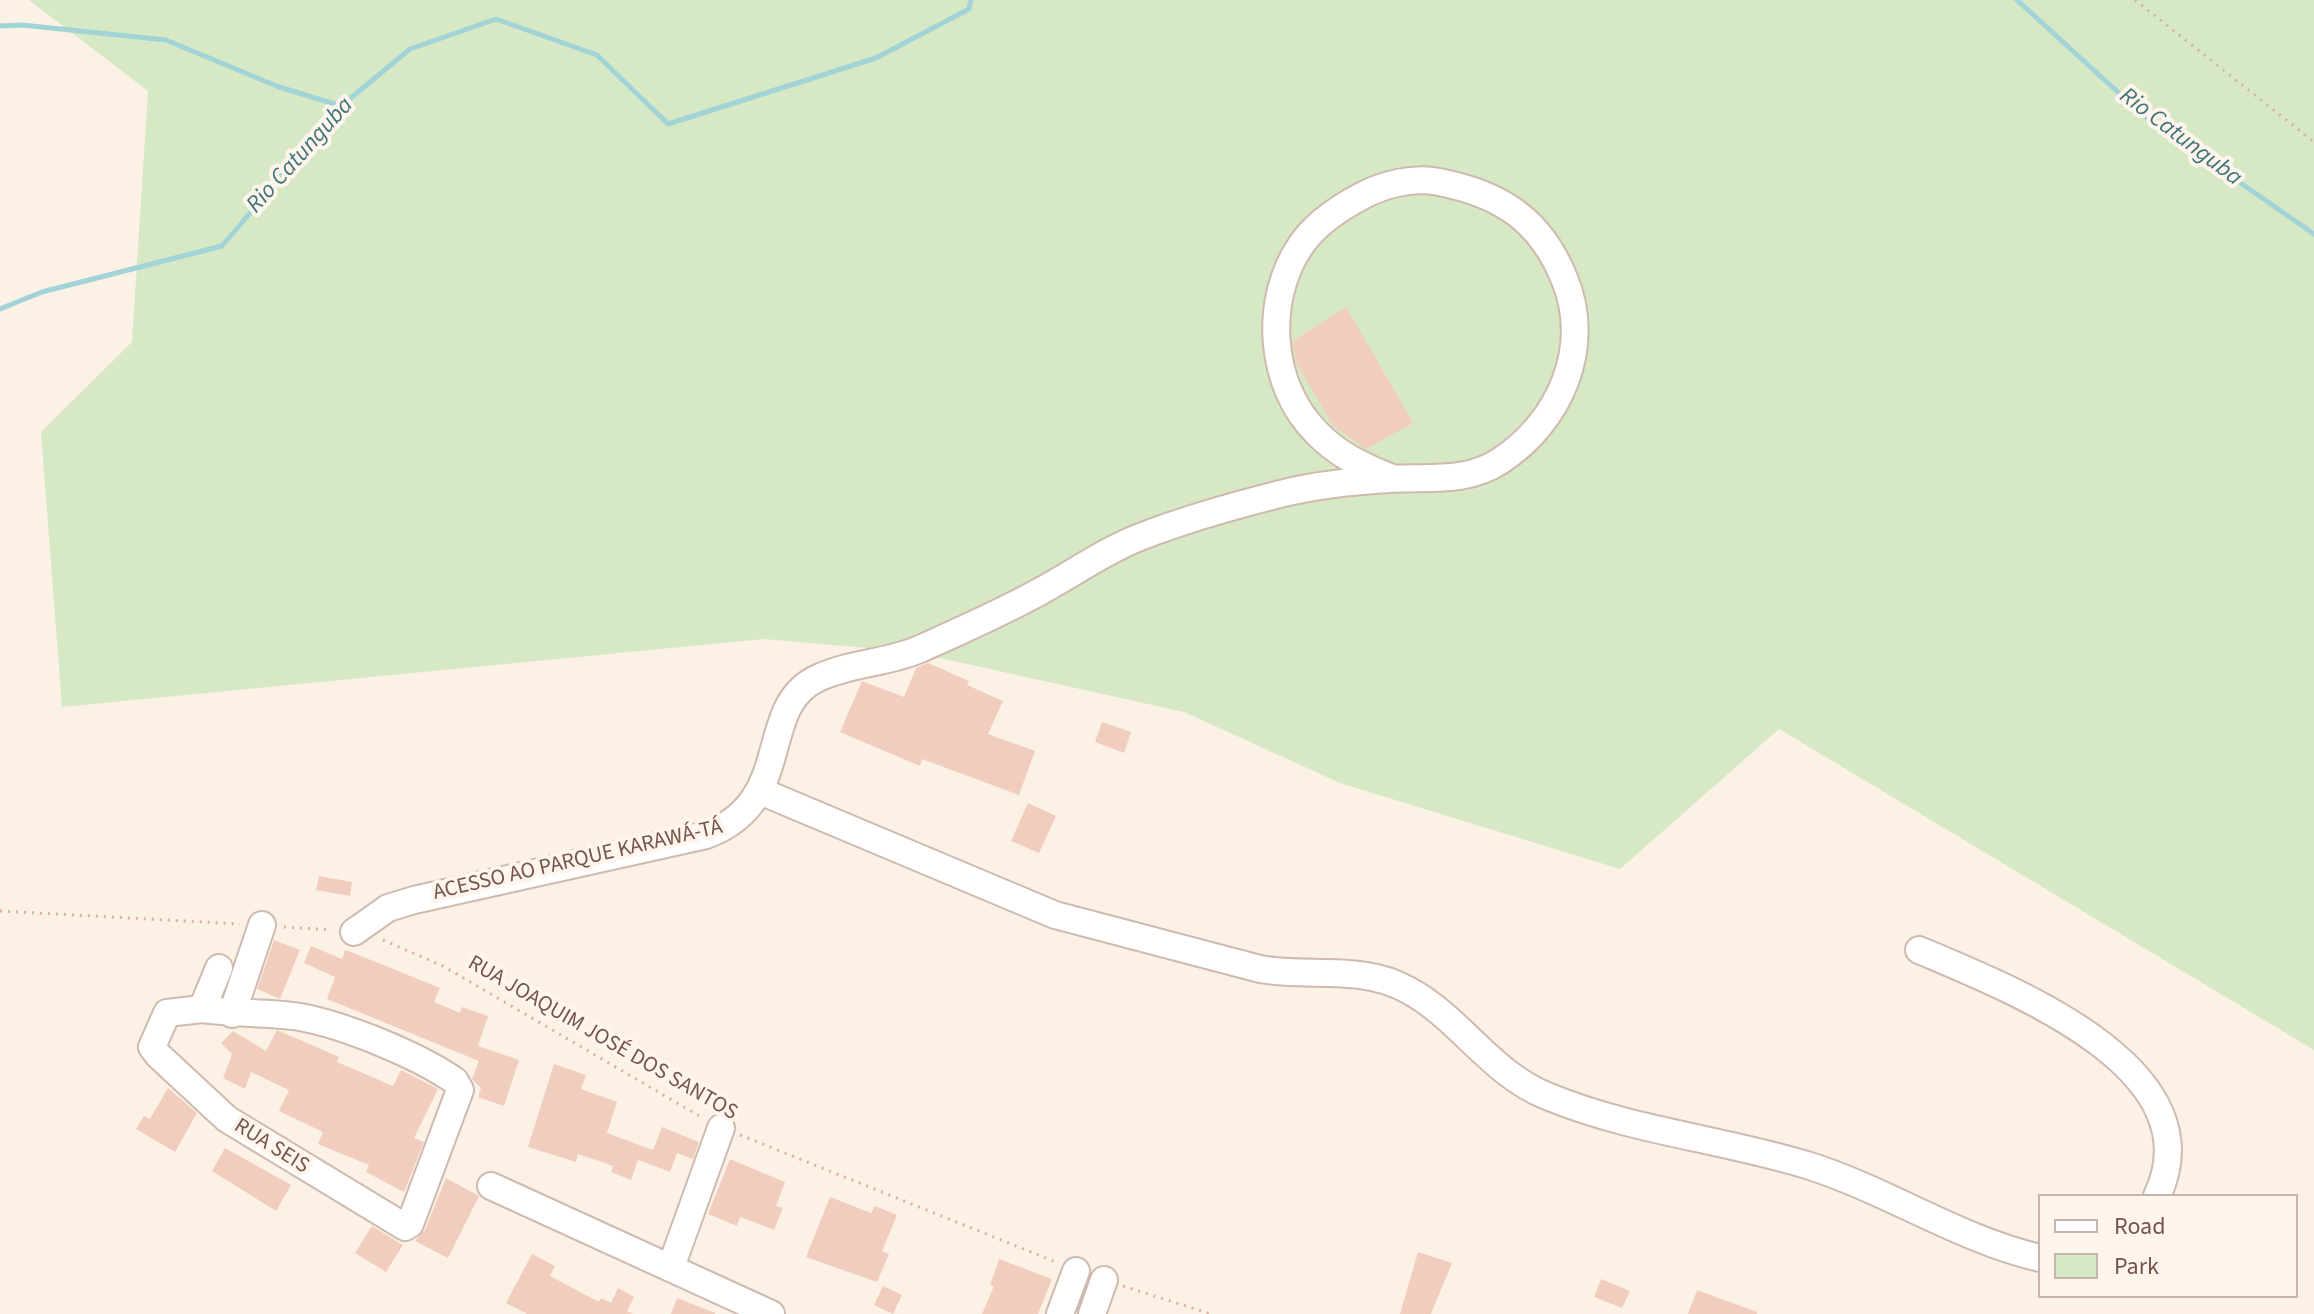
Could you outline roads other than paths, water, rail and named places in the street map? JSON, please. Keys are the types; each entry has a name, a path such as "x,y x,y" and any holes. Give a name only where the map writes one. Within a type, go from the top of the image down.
{"street":[{"name":"ACESSO AO PARQUE KARAWÁ-TÁ","path":"354,932 388,908 414,900 706,835 729,826 742,817 760,791 789,706 813,680 913,652 1038,593 1139,537 1288,492 1392,478 1450,480 1496,464 1535,435 1562,394 1575,347 1572,297 1553,252 1521,214 1478,189 1429,180 1379,187 1335,209 1301,246 1280,291 1276,341 1288,390 1315,432 1354,463 1392,478"},
{"path":"760,791 1055,915 1260,969 1289,974 1324,971 1380,978 1408,990 1441,1013 1508,1076 1543,1095 1593,1114 1808,1166 1877,1190 1995,1244 2038,1257"},
{"path":"219,968 202,1009 232,1014 262,925"},
{"path":"1919,950 2007,988 2083,1029 2146,1088 2165,1121 2169,1150 2166,1177 2158,1194"},
{"name":"RUA SEIS","path":"202,1009 167,1013 152,1047 227,1119 405,1227 413,1220 459,1085 369,1038 327,1023 298,1017 232,1014"},
{"path":"671,1267 721,1128"},
{"path":"491,1186 771,1314"},
{"path":"1060,1314 1076,1271"},
{"path":"1092,1314 1104,1280"}],"waterway":[{"name":"Rio Catunguba","path":"0,309 42,292 222,246 341,106 410,49 496,19 597,55 668,124 876,58 969,9 971,0"},
{"name":"Rio Catunguba","path":"2017,0 2144,116 2314,234"},
{"path":"0,26 22,25 166,40 279,87 341,106"}]}
